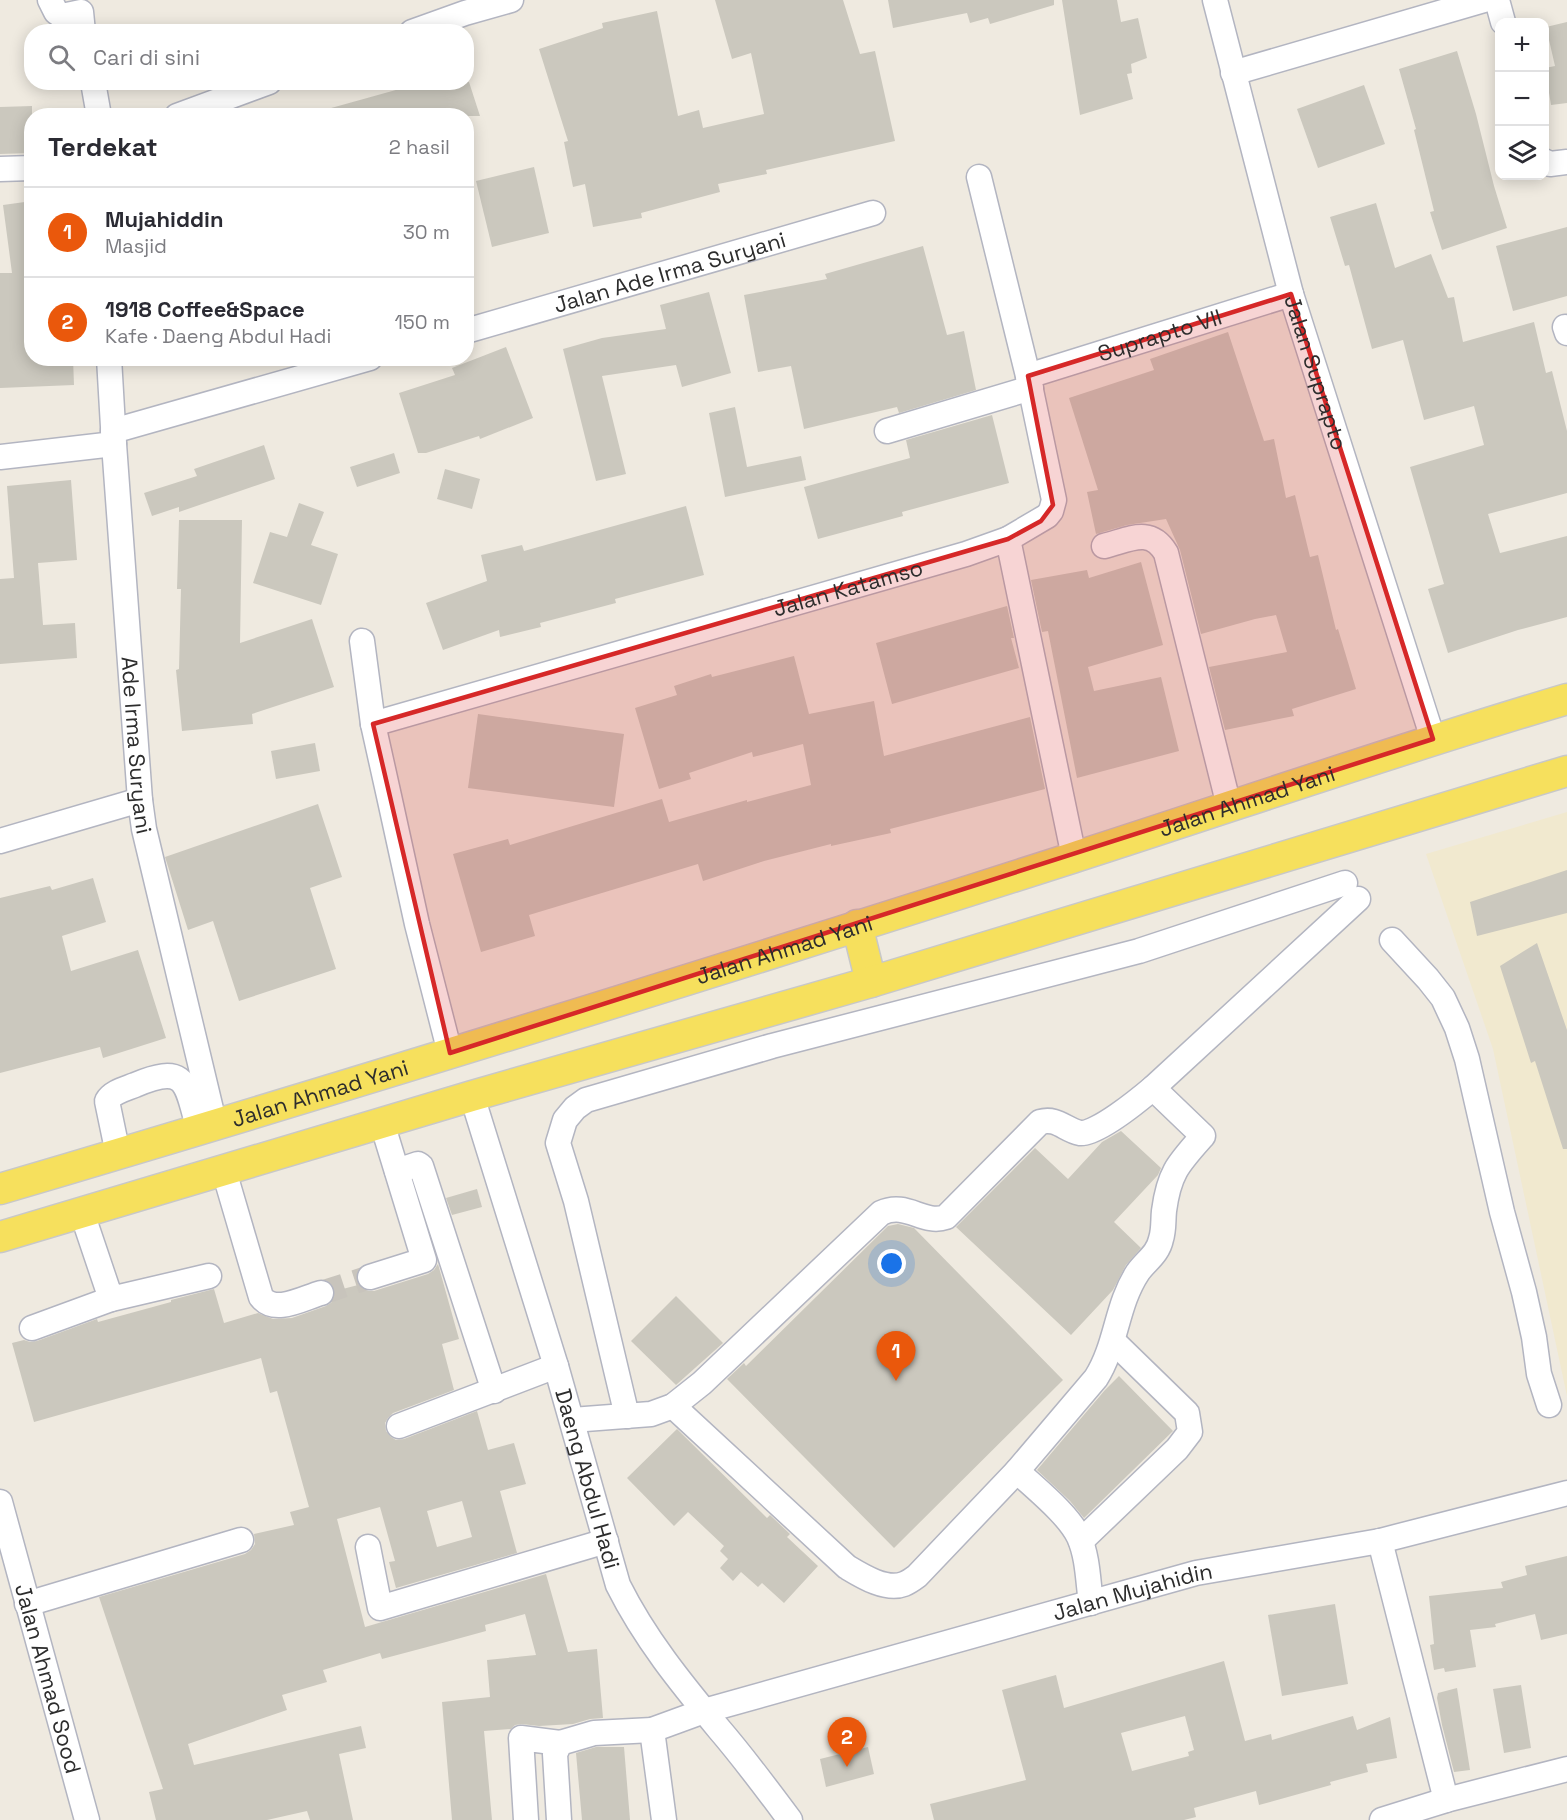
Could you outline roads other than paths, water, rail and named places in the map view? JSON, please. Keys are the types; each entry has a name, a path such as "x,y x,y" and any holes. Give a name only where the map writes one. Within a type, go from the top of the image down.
{"main road":[{"name":"Jalan Ahmad Yani","path":"0,1189 450,1053 1074,857 1433,739 1567,699"},
{"name":"Jalan Ahmad Yani","path":"0,1237 472,1096 871,982 1567,771"},
{"path":"857,925 871,982"}],"street":[{"path":"50,0 56,12 62,16 81,12 82,24"},
{"path":"427,24 462,6 511,0"},
{"name":"Jalan Suprapto","path":"1215,0 1291,294 1433,739"},
{"path":"1233,73 1484,0"},
{"path":"1497,0 1502,18"},
{"path":"94,90 98,108"},
{"path":"199,108 247,90"},
{"path":"1549,163 1567,162"},
{"path":"0,169 24,168"},
{"name":"Jalan Katamso","path":"373,724 966,554 1008,539 1041,521 1051,511 1054,493 1030,382 979,177"},
{"name":"Jalan Ade Irma Suryani","path":"474,329 873,213"},
{"name":"Suprapto VII","path":"887,431 1291,294"},
{"name":"Ade Irma Suryani","path":"109,366 140,800 144,829 207,1128"},
{"path":"0,457 113,438 344,366"},
{"path":"1104,546 1145,536 1155,540 1166,553 1229,806"},
{"path":"1008,539 1074,857"},
{"path":"362,640 373,724 417,924 450,1053"},
{"path":"0,841 140,800"},
{"path":"572,1420 627,1416 651,1414 673,1406 702,1383 881,1213 890,1209 917,1213 929,1219 938,1220 946,1217 1040,1122 1050,1120 1078,1132 1088,1132 1126,1108 1153,1088 1351,891 1139,951 772,1046 586,1100 565,1120 558,1143 576,1201 627,1416"},
{"path":"1392,940 1443,999 1457,1028 1467,1059 1502,1212 1524,1292 1539,1374 1549,1405"},
{"path":"118,1154 107,1101 111,1095 146,1080 169,1075 182,1081 207,1128"},
{"path":"673,1406 847,1568 866,1578 897,1586 917,1576 1017,1471 1096,1378 1105,1364 1123,1299 1139,1271 1153,1256 1161,1239 1170,1181 1178,1165 1203,1136 1153,1088"},
{"name":"Daeng Abdul Hadi","path":"472,1096 556,1366 618,1585 631,1610 671,1671 743,1758 790,1820"},
{"path":"382,1124 424,1260"},
{"path":"397,1171 418,1164 421,1166 494,1391"},
{"path":"224,1171 261,1297 265,1302 277,1306 321,1293"},
{"path":"82,1213 111,1299"},
{"path":"370,1277 449,1250"},
{"path":"32,1328 111,1299 209,1276"},
{"path":"1080,1541 1177,1449 1190,1432 1187,1413 1113,1341"},
{"path":"399,1426 556,1366"},
{"path":"1017,1471 1069,1522 1080,1541 1091,1602"},
{"name":"Jalan Mujahidin","path":"560,1743 594,1733 652,1730 704,1711 1196,1573 1380,1541 1567,1494"},
{"name":"Jalan Ahmad Sood","path":"0,1502 87,1820"},
{"path":"27,1604 241,1540"},
{"path":"368,1547 380,1608 606,1541"},
{"path":"1380,1541 1446,1800"},
{"path":"652,1730 664,1820"},
{"path":"526,1820 521,1738 560,1743 555,1754 559,1820"},
{"path":"1382,1820 1446,1800 1567,1769"}],"tunnel":[{"path":"321,1293 370,1277"}],"place":[{"name":"Mujahiddin","path":"896,1381"},
{"name":"1918 Coffee&Space","path":"847,1767"}]}
